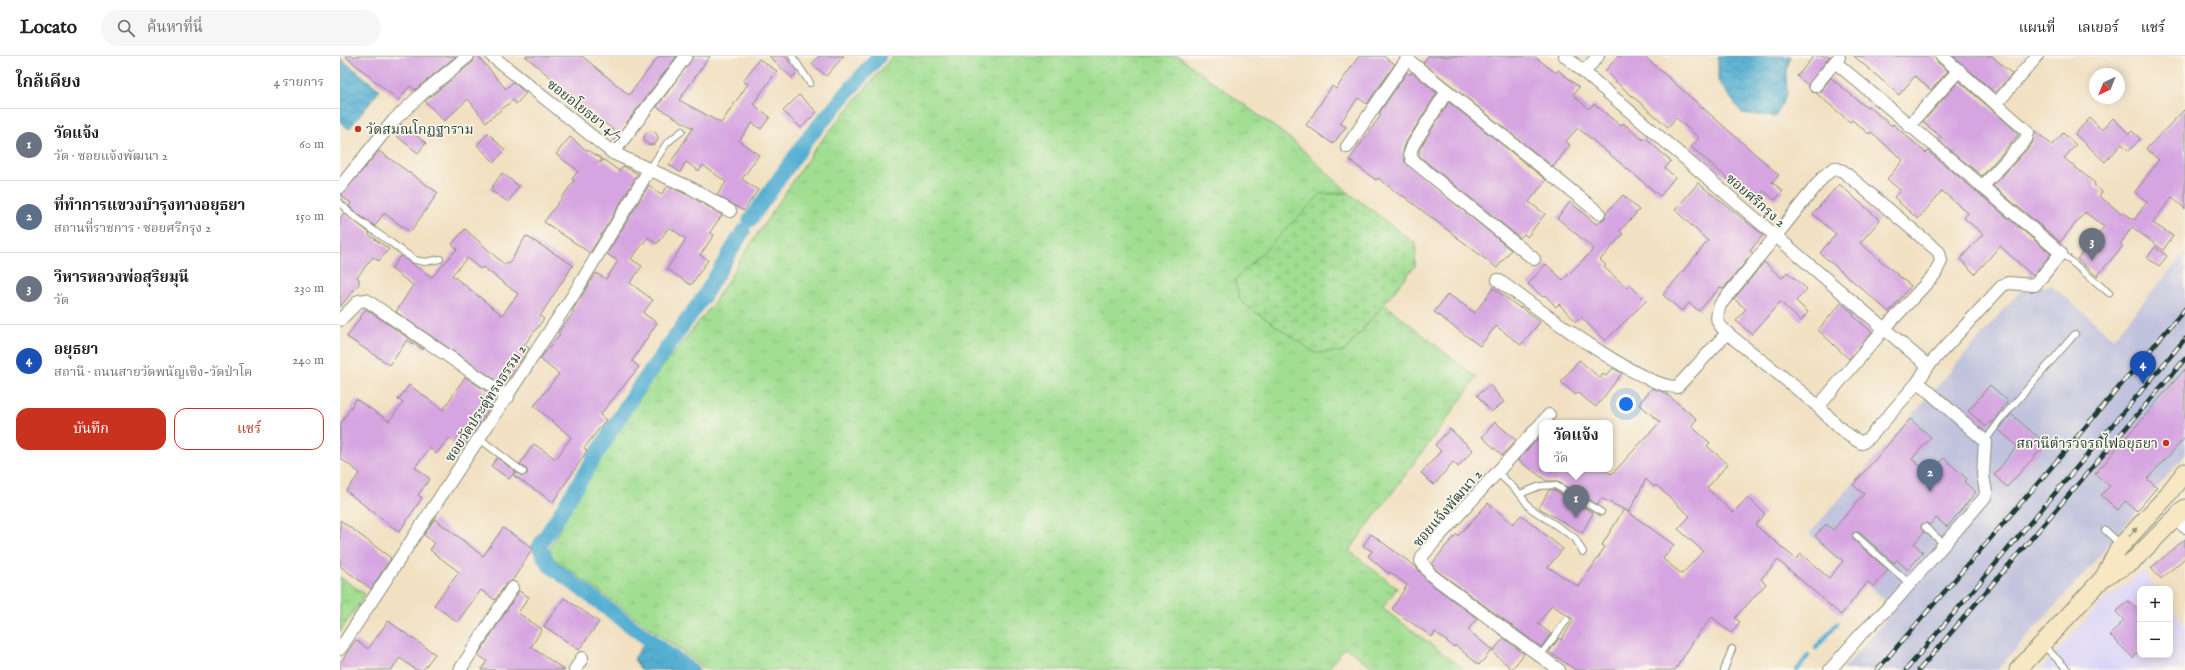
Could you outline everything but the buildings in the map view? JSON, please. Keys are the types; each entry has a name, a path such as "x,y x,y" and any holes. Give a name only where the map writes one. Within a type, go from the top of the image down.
{"main road":[{"path":"2018,670 2104,577 2121,546 2165,498 2185,472"},
{"path":"2104,577 2132,562 2182,518"}],"street":[{"path":"340,187 394,120 424,92 468,56"},
{"name":"ซอยอโยธยา 4/7","path":"492,56 614,153 693,189 730,211"},
{"path":"614,153 686,56"},
{"name":"ซอยศรีกรุง 2","path":"1565,56 1775,237 1928,366"},
{"path":"1584,72 1598,56"},
{"path":"1942,56 1996,104 2027,129 2028,132 2026,139 1982,187"},
{"path":"1996,104 2037,56"},
{"path":"1347,147 1408,57 1447,91 1599,213"},
{"path":"1815,86 1837,59 1910,126 2061,253 2035,284 2008,283 2002,286 1928,366 1918,382 1870,437 1862,443 1853,439 1818,407 1727,333 1717,323 1716,317 1720,305 1824,176 1834,168 1843,171 1939,252 1941,261 1935,274 1884,329 1818,407"},
{"path":"1910,126 1959,70"},
{"path":"1447,91 1413,145 1410,153 1412,160 1534,259"},
{"name":"ซอยวัดประดู่ทรงธรรม 2","path":"340,649 508,397 574,294 649,170"},
{"path":"1498,280 1579,338 1635,372 1668,387 1677,387 1727,333"},
{"path":"340,320 359,301 366,300 508,397"},
{"path":"1830,670 1861,634 1910,584 1985,497 1986,492 1983,475 1985,441 1918,382"},
{"name":"ซอยแจ้งพัฒนา 2","path":"1544,420 1549,415"},
{"name":"ซอยแจ้งพัฒนา 2","path":"1539,426 1434,542 1423,555 1422,561 1431,575 1559,670"},
{"path":"460,670 512,588"},
{"path":"574,670 582,658"}],"lane":[{"path":"792,56 810,83"},
{"path":"649,170 667,143 682,130"},
{"path":"340,203 352,215 415,260 425,262 440,259"},
{"path":"2061,253 2109,293"},
{"path":"1985,441 2002,418 2076,334"},
{"path":"480,439 523,472"},
{"path":"1497,472 1520,494 1530,508 1575,538 1583,552"},
{"path":"1520,494 1540,486 1555,485 1601,512"},
{"path":"1925,528 1944,544"},
{"path":"2105,530 2121,546"},
{"path":"1856,536 1910,584"},
{"path":"1540,656 1567,620"},
{"path":"2042,644 2068,670"},
{"path":"1724,670 1732,649"}],"shaded area":[{"path":"2185,253 2185,455 2077,582 1997,670 1843,670 1895,609 1809,534 2019,292 2051,285 2113,338"},
{"path":"2143,571 2155,586 2137,586 2137,658 2173,658 2173,610 2185,625 2185,670 2040,670 2103,601"}],"green space":[{"path":"893,56 1178,56 1292,140 1349,193 1321,194 1236,280 1345,351 1384,304 1477,378 1349,551 1397,588 1382,608 1463,668 1461,670 1377,670 1345,647 1327,670 707,670 553,558 549,550 577,495 638,398 713,304 746,251 816,147"},
{"path":"1349,193 1416,244 1415,266 1345,351 1315,353 1240,301 1235,280 1321,194"},
{"path":"340,577 365,594 340,632"}],"water":[{"path":"1718,56 1791,56 1786,71 1787,94 1775,117 1742,113 1718,81"},
{"path":"340,58 380,90 349,129 340,122"},
{"path":"654,636 701,670 641,670 634,659 648,637"}],"waterway":[{"path":"750,220 808,138 879,56"},
{"path":"690,670 549,565 539,547 634,394 704,296 743,231"},
{"path":"1816,648 1837,624"},
{"path":"1797,670 1808,656"}],"railway":[{"path":"1877,670 2185,309"},
{"path":"1906,670 2185,339"},
{"path":"1919,670 2185,359"}],"place":[{"name":"วัดสมณโกฏฐาราม","path":"358,129"},
{"name":"วิหารหลวงพ่อสุริยมุนี","path":"2092,261"},
{"name":"อยุธยา","path":"2143,384"},
{"name":"สถานีตำรวจรถไฟอยุธยา","path":"2166,443"},
{"name":"ที่ทำการแขวงบำรุงทางอยุธยา","path":"1930,492"},
{"name":"วัดแจ้ง","path":"1576,518"}]}
